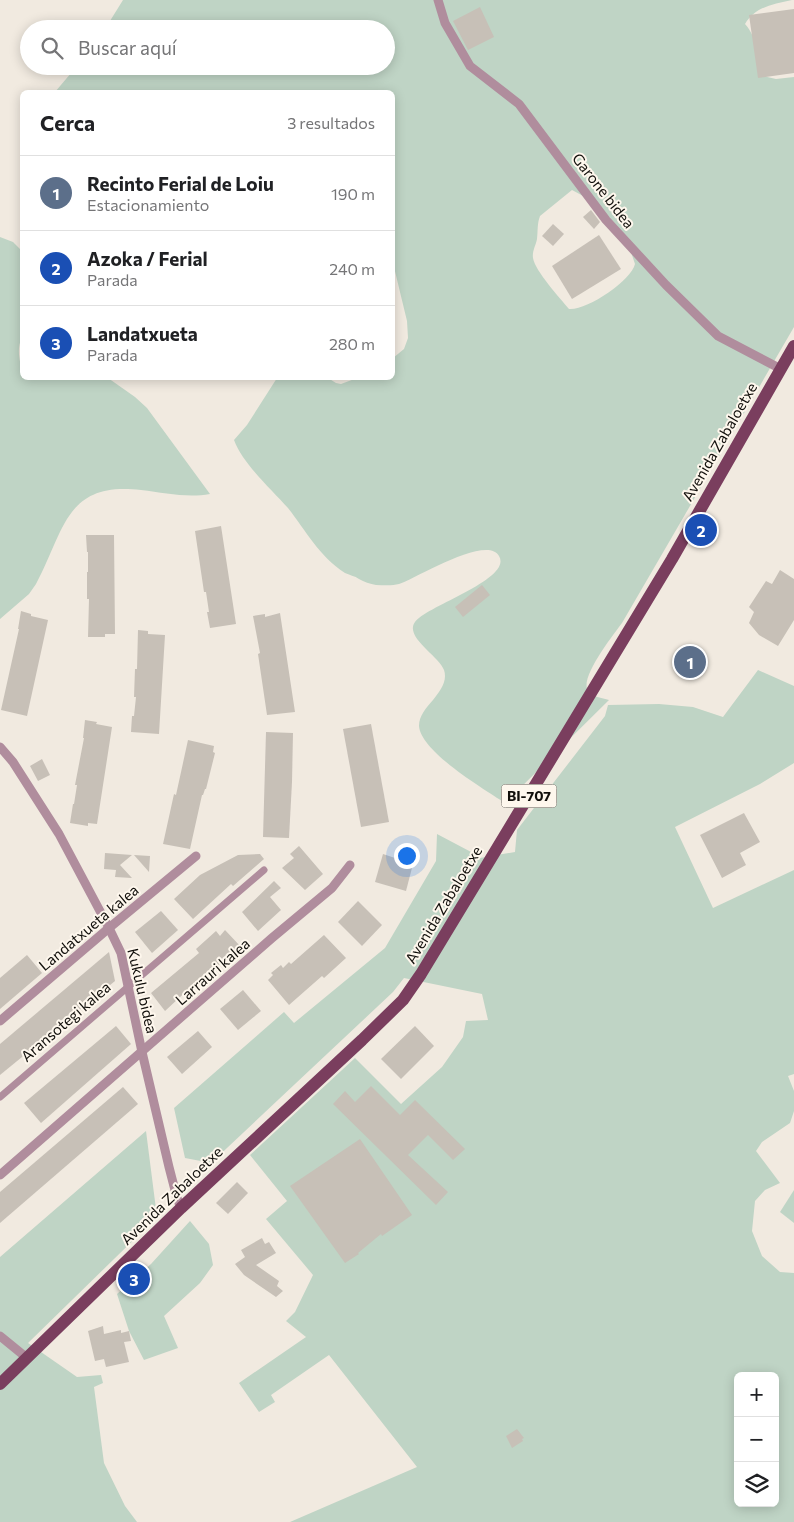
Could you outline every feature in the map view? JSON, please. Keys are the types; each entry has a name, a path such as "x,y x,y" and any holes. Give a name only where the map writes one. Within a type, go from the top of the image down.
{"main road":[{"name":"Avenida Zabaloetxe","path":"0,1384 181,1208 403,1000 429,961 672,559 794,346"}],"street":[{"name":"Garone bidea","path":"438,0 446,23 470,66 519,104 606,220 666,285 718,336 781,369"},
{"name":"Kukulu bidea","path":"0,747 13,762 59,834 121,953 169,1167 181,1208"},
{"name":"Landatxueta kalea","path":"0,1021 196,856"},
{"name":"Larrauri kalea","path":"0,1175 332,888 350,865"},
{"name":"Aransotegi kalea","path":"0,1097 264,870"},
{"path":"0,1336 27,1358"}],"green space":[{"path":"123,0 792,0 759,10 745,24 755,42 763,76 776,79 794,77 794,327 622,623 605,646 588,676 588,691 595,696 609,700 505,803 455,769 430,747 422,736 419,726 420,719 425,709 438,694 445,679 445,674 441,665 418,640 413,628 415,622 422,616 466,592 493,574 500,565 499,556 492,551 481,550 466,554 396,585 376,585 363,581 345,573 320,551 288,508 244,458 234,440 247,425 276,380 331,380 341,384 352,380 395,380 395,356 404,349 408,338 407,321 395,271 395,90 57,90 69,75 395,75 395,20 111,20","holes":["572,190 585,197 631,252 635,264 632,271 617,286 607,294 586,305 569,309 538,270 533,258 540,216"]},
{"path":"0,237 13,242 20,249 20,380 111,380 147,408 210,494 184,495 116,489 97,493 82,502 71,513 36,584 29,594 0,619"},
{"path":"758,670 794,686 794,763 760,784 675,827 713,908 794,870 794,1074 788,1076 794,1091 794,1111 790,1123 762,1142 756,1151 780,1183 765,1190 755,1201 752,1231 762,1256 780,1272 794,1273 794,1522 290,1522 417,1467 329,1355 271,1395 275,1402 259,1412 239,1383 306,1337 286,1321 295,1312 313,1275 266,1219 287,1201 250,1155 355,1058 401,1104 442,1067 463,1037 466,1021 488,1020 482,994 404,978 393,992 211,1163 185,1158 174,1108 284,1012 294,1023 385,948 436,861 437,834 480,858 515,852 517,830 605,716 608,705 659,704 693,707 723,717"},
{"path":"146,1131 157,1217 28,1343 77,1377 101,1375 103,1383 94,1387 104,1463 125,1506 137,1522 0,1522 0,1257"},
{"path":"794,1190 794,1223 780,1212"},
{"path":"190,1221 209,1244 213,1265 200,1283 164,1316 178,1348 144,1360 129,1331 117,1294 151,1264"}],"building":[{"path":"480,7 494,37 468,50 453,21"},
{"path":"794,9 794,73 758,78 749,15"},
{"path":"591,210 600,222 594,229 583,217"},
{"path":"553,224 564,234 553,246 542,236"},
{"path":"599,235 621,269 572,299 552,266"},
{"path":"221,526 236,624 210,628 206,592 204,592 195,531"},
{"path":"86,535 114,535 115,634 105,634 105,637 88,637 89,599 87,599 88,552"},
{"path":"780,570 794,579 794,620 778,646 759,635 749,623 754,612 749,607 766,581 772,584"},
{"path":"482,585 490,595 463,617 455,607"},
{"path":"21,611 31,614 31,616 48,620 27,716 1,710 19,629"},
{"path":"280,613 295,712 267,715 258,654 260,653 253,616 265,614 265,617"},
{"path":"138,630 148,631 148,634 165,635 159,734 131,732 136,697 134,697"},
{"path":"85,720 112,727 97,824 88,823 88,826 70,823 84,738"},
{"path":"371,724 389,822 361,827 343,729"},
{"path":"266,732 293,733 289,838 263,837"},
{"path":"188,740 214,746 213,752 215,753 206,789 202,795 190,849 163,844"},
{"path":"42,759 50,775 38,781 30,766"},
{"path":"744,813 760,842 740,853 746,865 722,878 700,835"},
{"path":"299,846 323,874 305,890 282,868 294,858 290,854"},
{"path":"105,853 132,855 120,865 132,878 115,877 116,870 104,869"},
{"path":"260,854 264,859 233,886 231,884 193,919 174,899 200,875 238,855"},
{"path":"383,854 413,864 406,891 375,882"},
{"path":"134,855 150,856 149,872"},
{"path":"274,881 281,888 270,897 281,910 258,931 242,912"},
{"path":"358,901 382,925 362,946 338,922"},
{"path":"161,911 178,930 152,953 135,932"},
{"path":"225,930 241,947 209,973 208,971 165,1011 151,993 199,953 196,949 216,931 220,936"},
{"path":"324,935 346,958 289,1005 268,980 273,975 271,973 281,965 283,968 289,962 291,964"},
{"path":"109,952 115,981 0,1075 0,1044"},
{"path":"27,955 42,973 0,1009 0,978"},
{"path":"243,990 261,1011 238,1030 220,1009"},
{"path":"116,1026 131,1044 41,1123 24,1103"},
{"path":"415,1026 434,1046 401,1079 381,1059"},
{"path":"198,1031 212,1047 182,1074 167,1057"},
{"path":"371,1086 400,1115 415,1100 465,1149 453,1160 428,1135 408,1155 448,1192 436,1205 333,1104 345,1091 355,1102"},
{"path":"123,1087 138,1104 0,1223 0,1192"},
{"path":"360,1139 412,1215 382,1236 381,1234 359,1254 345,1263 290,1186"},
{"path":"237,1182 248,1193 228,1214 216,1203"},
{"path":"262,1238 265,1244 269,1242 276,1253 256,1265 279,1281 277,1286 283,1291 276,1297 244,1275 235,1264 245,1257 241,1250"},
{"path":"103,1326 104,1334 121,1330 121,1333 129,1331 131,1341 124,1342 129,1362 106,1367 104,1359 95,1361 88,1331"},
{"path":"517,1429 524,1438 522,1439 523,1441 512,1448 506,1436"}],"place":[{"name":"Azoka / Ferial","path":"701,530"},
{"name":"Recinto Ferial de Loiu","path":"690,662"},
{"name":"Landatxueta","path":"134,1279"}]}
